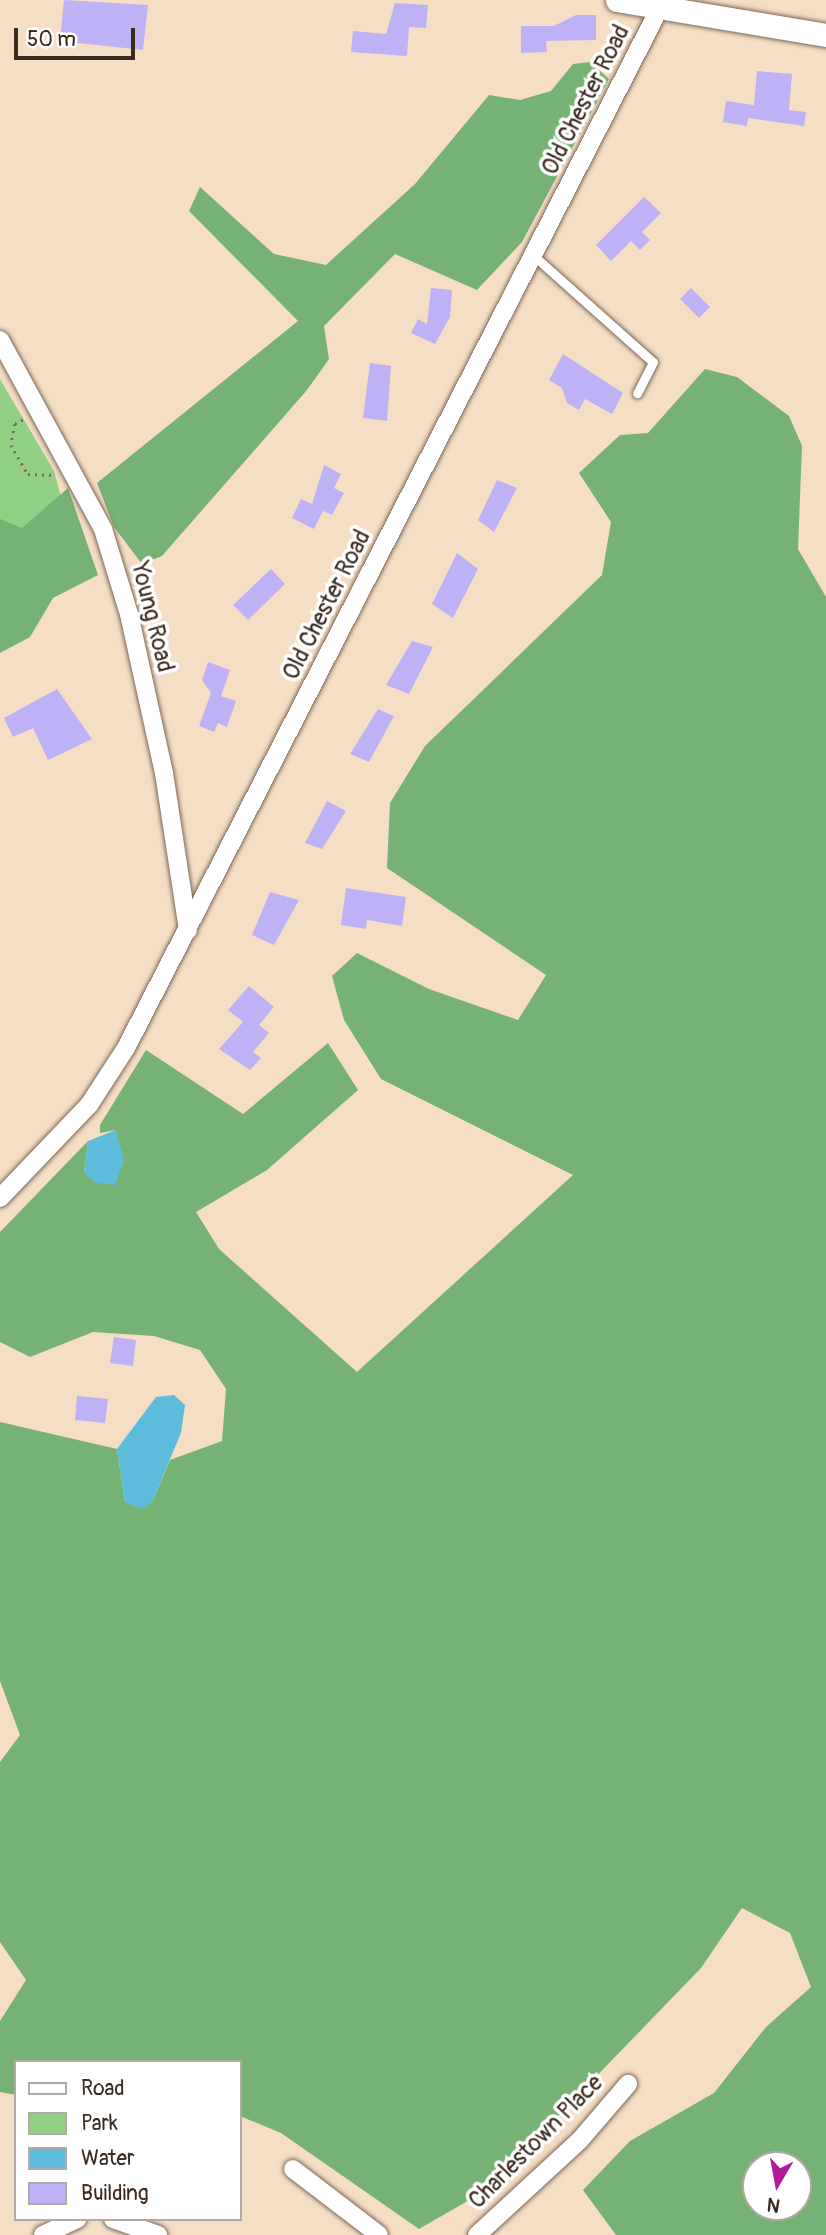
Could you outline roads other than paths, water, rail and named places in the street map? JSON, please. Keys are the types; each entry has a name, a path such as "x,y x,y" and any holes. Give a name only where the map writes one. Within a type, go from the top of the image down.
{"street":[{"path":"617,0 662,4 826,35"},
{"name":"Old Chester Road","path":"0,1198 105,1082 188,930 662,4"},
{"name":"Young Road","path":"0,340 72,466 103,529 130,614 178,850 188,930"},
{"name":"Charlestown Place","path":"477,2235 580,2140 628,2084"},
{"path":"293,2169 379,2235"},
{"path":"43,2235 73,2221"},
{"path":"119,2221 158,2235"}],"lane":[{"path":"534,256 653,362 638,393"}],"water":[{"path":"116,1130 124,1161 115,1185 96,1183 84,1173 88,1141"},
{"path":"174,1395 185,1405 181,1433 152,1502 142,1509 125,1502 117,1449 156,1397"}]}
